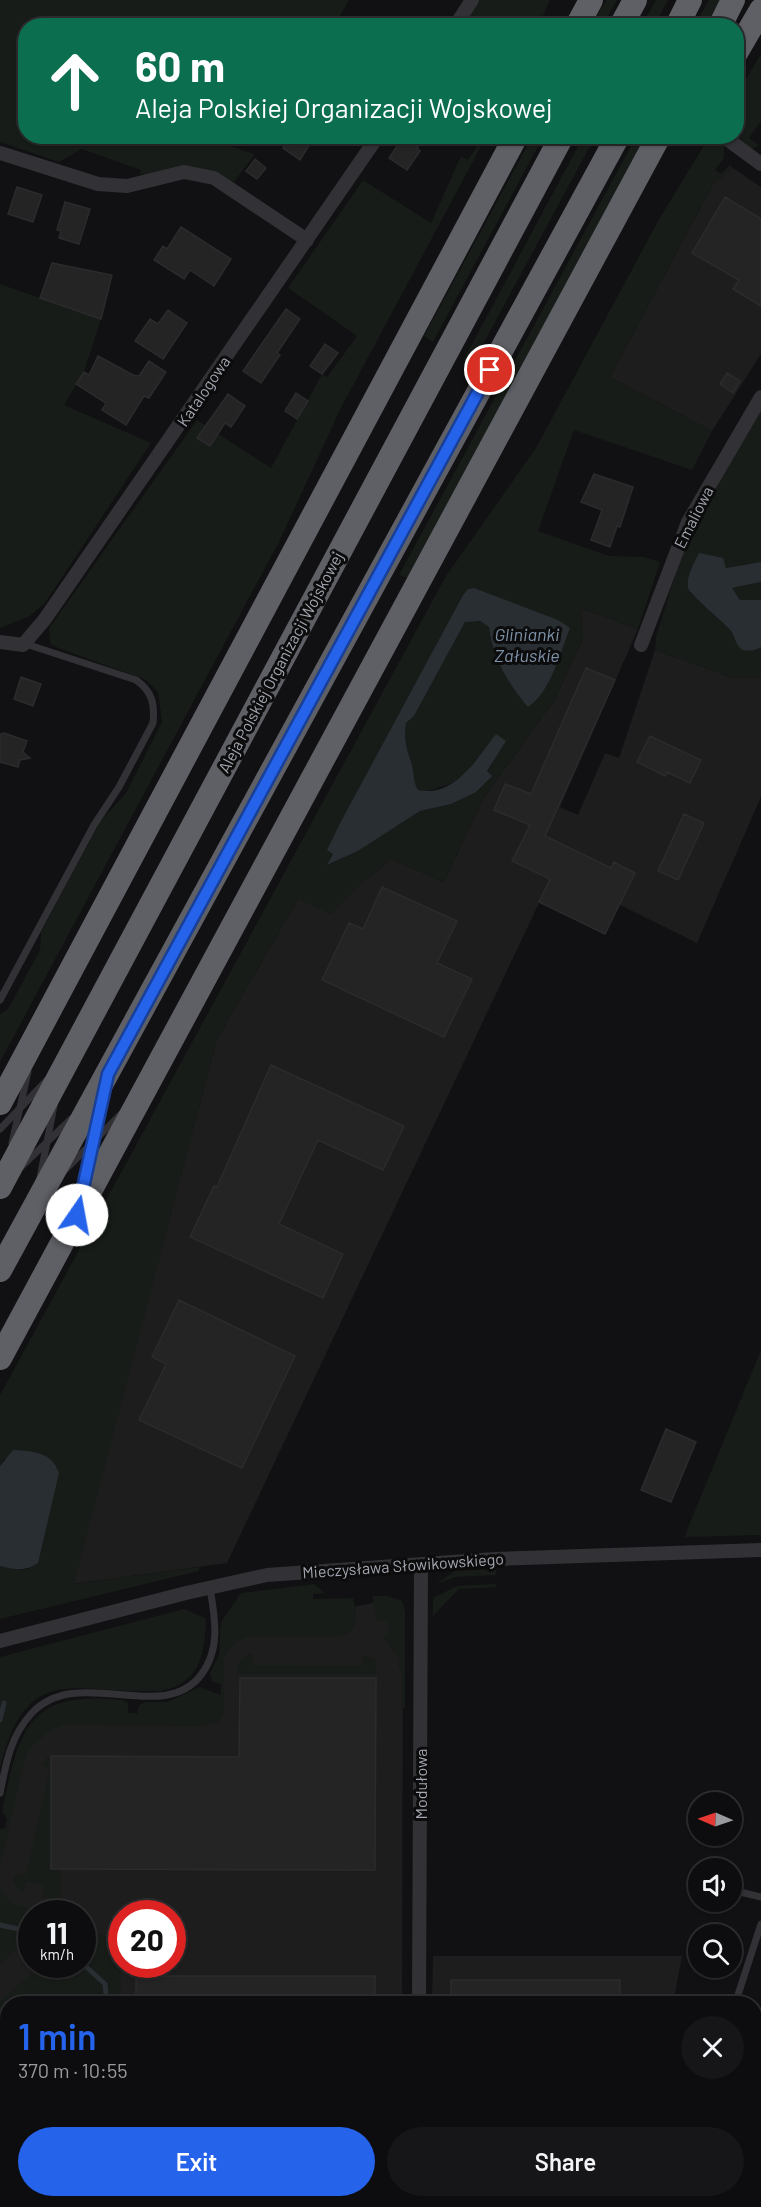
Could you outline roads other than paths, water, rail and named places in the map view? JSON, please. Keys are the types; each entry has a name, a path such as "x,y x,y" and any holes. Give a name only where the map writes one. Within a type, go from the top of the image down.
{"highway":[{"path":"565,18 572,0"},
{"path":"581,18 591,0"},
{"path":"625,18 635,0"},
{"path":"680,18 690,0"},
{"path":"724,18 733,0"},
{"path":"744,39 761,10"},
{"path":"10,1106 36,1037 512,144"},
{"name":"Aleja Polskiej Organizacji Wojskowej","path":"2,1184 558,144"},
{"path":"0,1270 614,144"},
{"path":"0,1358 655,144"},
{"path":"606,235 672,144"}],"street":[{"path":"460,18 472,0"},
{"name":"Katalogowa","path":"26,644 373,144"},
{"path":"734,144 761,164"},
{"path":"0,153 98,184 127,186 184,172 214,178 307,240"},
{"name":"Emaliowa","path":"641,645 688,522 761,397"},
{"path":"0,642 19,646 26,644"},
{"name":"Mieczysława Słowikowskiego","path":"0,1641 210,1587 280,1574 421,1564 761,1550"},
{"name":"Modułowa","path":"419,1996 421,1564"}],"lane":[{"path":"0,1000 94,825 119,787 153,723 154,714 153,701 148,691 136,680 26,644"},
{"path":"0,1129 10,1106 66,1064"},
{"path":"37,1202 47,1142 66,1064"},
{"path":"77,1215 108,1074"},
{"path":"37,1202 145,1089"},
{"path":"2,1184 96,1095"},
{"path":"2,1184 10,1106"},
{"path":"0,1793 12,1741 31,1713 40,1706 76,1693 159,1696 186,1688 197,1680 210,1660 214,1647 216,1623 210,1587"},
{"path":"742,1892 761,1897"},
{"path":"738,1996 761,1924"}],"water":[{"path":"699,553 723,558 726,568 761,562 761,582 732,588 740,600 761,600 761,647 750,651 741,649 731,631 688,588 688,579"},
{"name":"Glinianki Załuskie","path":"474,588 558,620 570,628 549,682 543,692 528,707 514,689 497,659 489,627 480,621 465,622 414,716 406,723 406,743 418,790 431,791 443,788 464,774 496,734 506,741 487,771 492,776 476,792 451,804 420,811 358,851 327,865 333,854 327,850 339,825 463,595 468,589"},
{"path":"13,1450 34,1452 47,1457 59,1473 38,1563 19,1569 0,1566 0,1466"}],"waterway":[{"path":"0,1720 4,1703"},
{"path":"0,1925 18,1929"},
{"path":"96,1976 105,1984 106,1996"}]}
